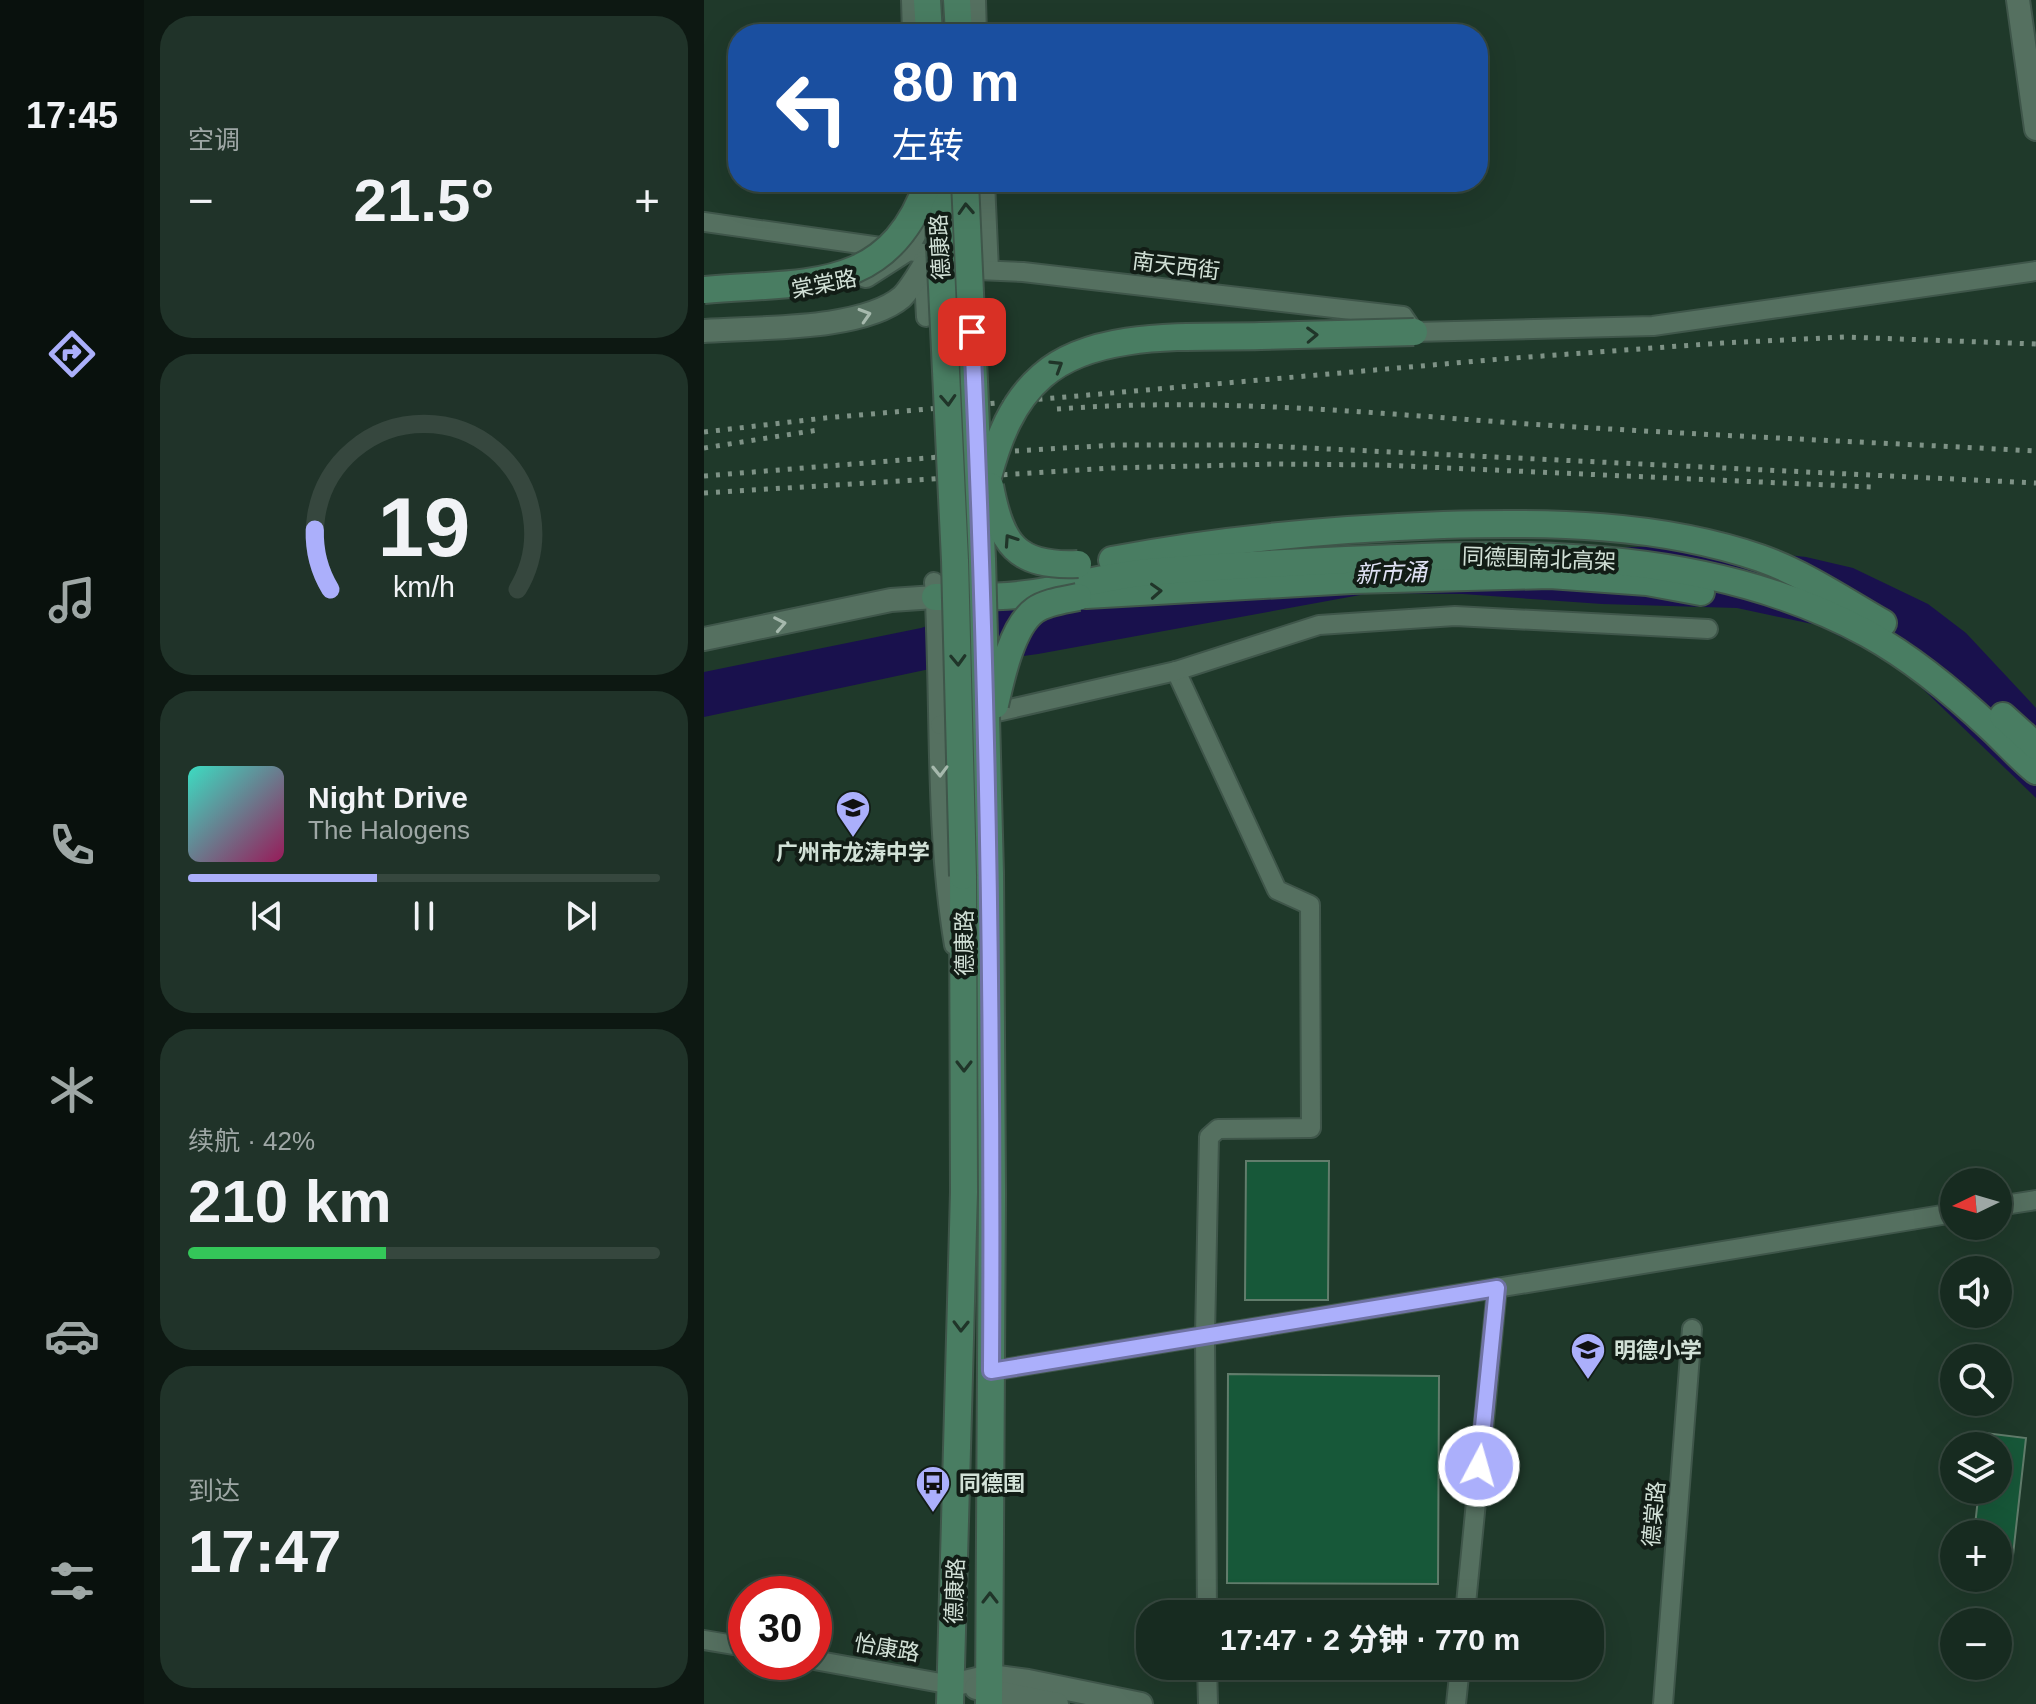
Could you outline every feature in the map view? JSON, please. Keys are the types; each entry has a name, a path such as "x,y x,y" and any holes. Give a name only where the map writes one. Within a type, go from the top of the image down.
{"main road":[{"path":"927,0 928,24"},
{"path":"957,0 958,24"},
{"path":"704,290 801,284 844,275 874,260 901,238 923,192"},
{"name":"德康路","path":"937,192 955,560 976,875 991,1371 990,1690"},
{"name":"德康路","path":"951,1694 964,1208 964,1007 987,739 965,192"},
{"path":"988,477 1004,427 1023,397 1042,375 1093,349 1160,339 1414,332"},
{"path":"976,411 994,505 1003,531 1016,550 1034,562 1055,565 1110,561 1247,538 1324,531 1506,524 1634,530 1691,540 1758,558 1794,572 1883,623"},
{"name":"同德围南北高架","path":"1229,558 1488,541 1623,548 1730,566 1787,583 1883,623 1936,658 2036,746"},
{"name":"同德围南北高架","path":"935,597 1032,575 1139,559 1427,556 1605,559 1716,576 1797,601 1870,635 1945,687 2036,771"},
{"path":"987,739 998,690 1023,622 1034,610 1047,604 1095,594 1367,579 1550,575 1647,582 1835,618"}],"street":[{"path":"911,0 912,24"},
{"path":"976,0 977,24"},
{"path":"2018,0 2036,129"},
{"path":"919,192 921,223"},
{"path":"985,192 989,270"},
{"name":"南天西街","path":"704,222 989,270 1403,316 1414,332"},
{"name":"棠棠路","path":"704,331 823,323 865,316 881,309 902,296 917,257 921,223"},
{"path":"917,257 926,317"},
{"name":"棠棠路","path":"704,283 779,293 814,290 851,282 884,266 917,257"},
{"path":"1414,332 1653,326 2036,271"},
{"path":"704,317 823,323"},
{"path":"704,639 891,600 935,597 945,879 964,1007"},
{"path":"940,725 1176,671 1319,625 1455,616 1708,629"},
{"path":"1176,671 1277,890 1310,905 1311,1128 1218,1129 1209,1137 1205,1336 1207,1600"},
{"path":"2012,1204 2036,1200"},
{"path":"991,1371 1940,1215"},
{"path":"1466,1600 1497,1288"},
{"name":"德棠路","path":"1663,1704 1692,1329"},
{"path":"704,1640 728,1644"},
{"name":"怡康路","path":"832,1664 951,1694"},
{"path":"1207,1680 1208,1704"},
{"path":"1456,1704 1459,1680"},
{"path":"951,1694 990,1690 1028,1681 1141,1704"},
{"path":"990,1690 1057,1704"}],"water":[{"name":"新市涌","path":"1693,545 1806,557 1853,568 1928,604 1966,633 2036,708 2036,798 1898,665 1817,625 1737,608 1602,604 1463,594 1371,593 1038,654 925,670 704,717 704,672 921,628 1009,599 1298,559"}],"building":[{"path":"1246,1161 1329,1161 1328,1300 1245,1300"},
{"path":"1228,1374 1439,1376 1438,1584 1227,1583"},
{"path":"2012,1436 2026,1438 2013,1555 2012,1520 1976,1520 1977,1504 2012,1504"}],"railway":[{"path":"704,432 825,418 1501,359 1722,343 1844,337 2036,344"},
{"path":"1057,409 1175,405 1293,408 1592,428 2036,451"},
{"path":"704,448 818,430"},
{"path":"704,476 1115,445 1246,445 2036,483"},
{"path":"704,493 1113,468 1276,464 1381,465 1872,487"}],"place":[{"name":"广州市龙涛中学","path":"853,839"},
{"name":"明德小学","path":"1588,1381"},
{"name":"同德围","path":"933,1514"}],"route":[{"path":"972,332 988,758 991,1371 1497,1288 1479,1466"}]}
